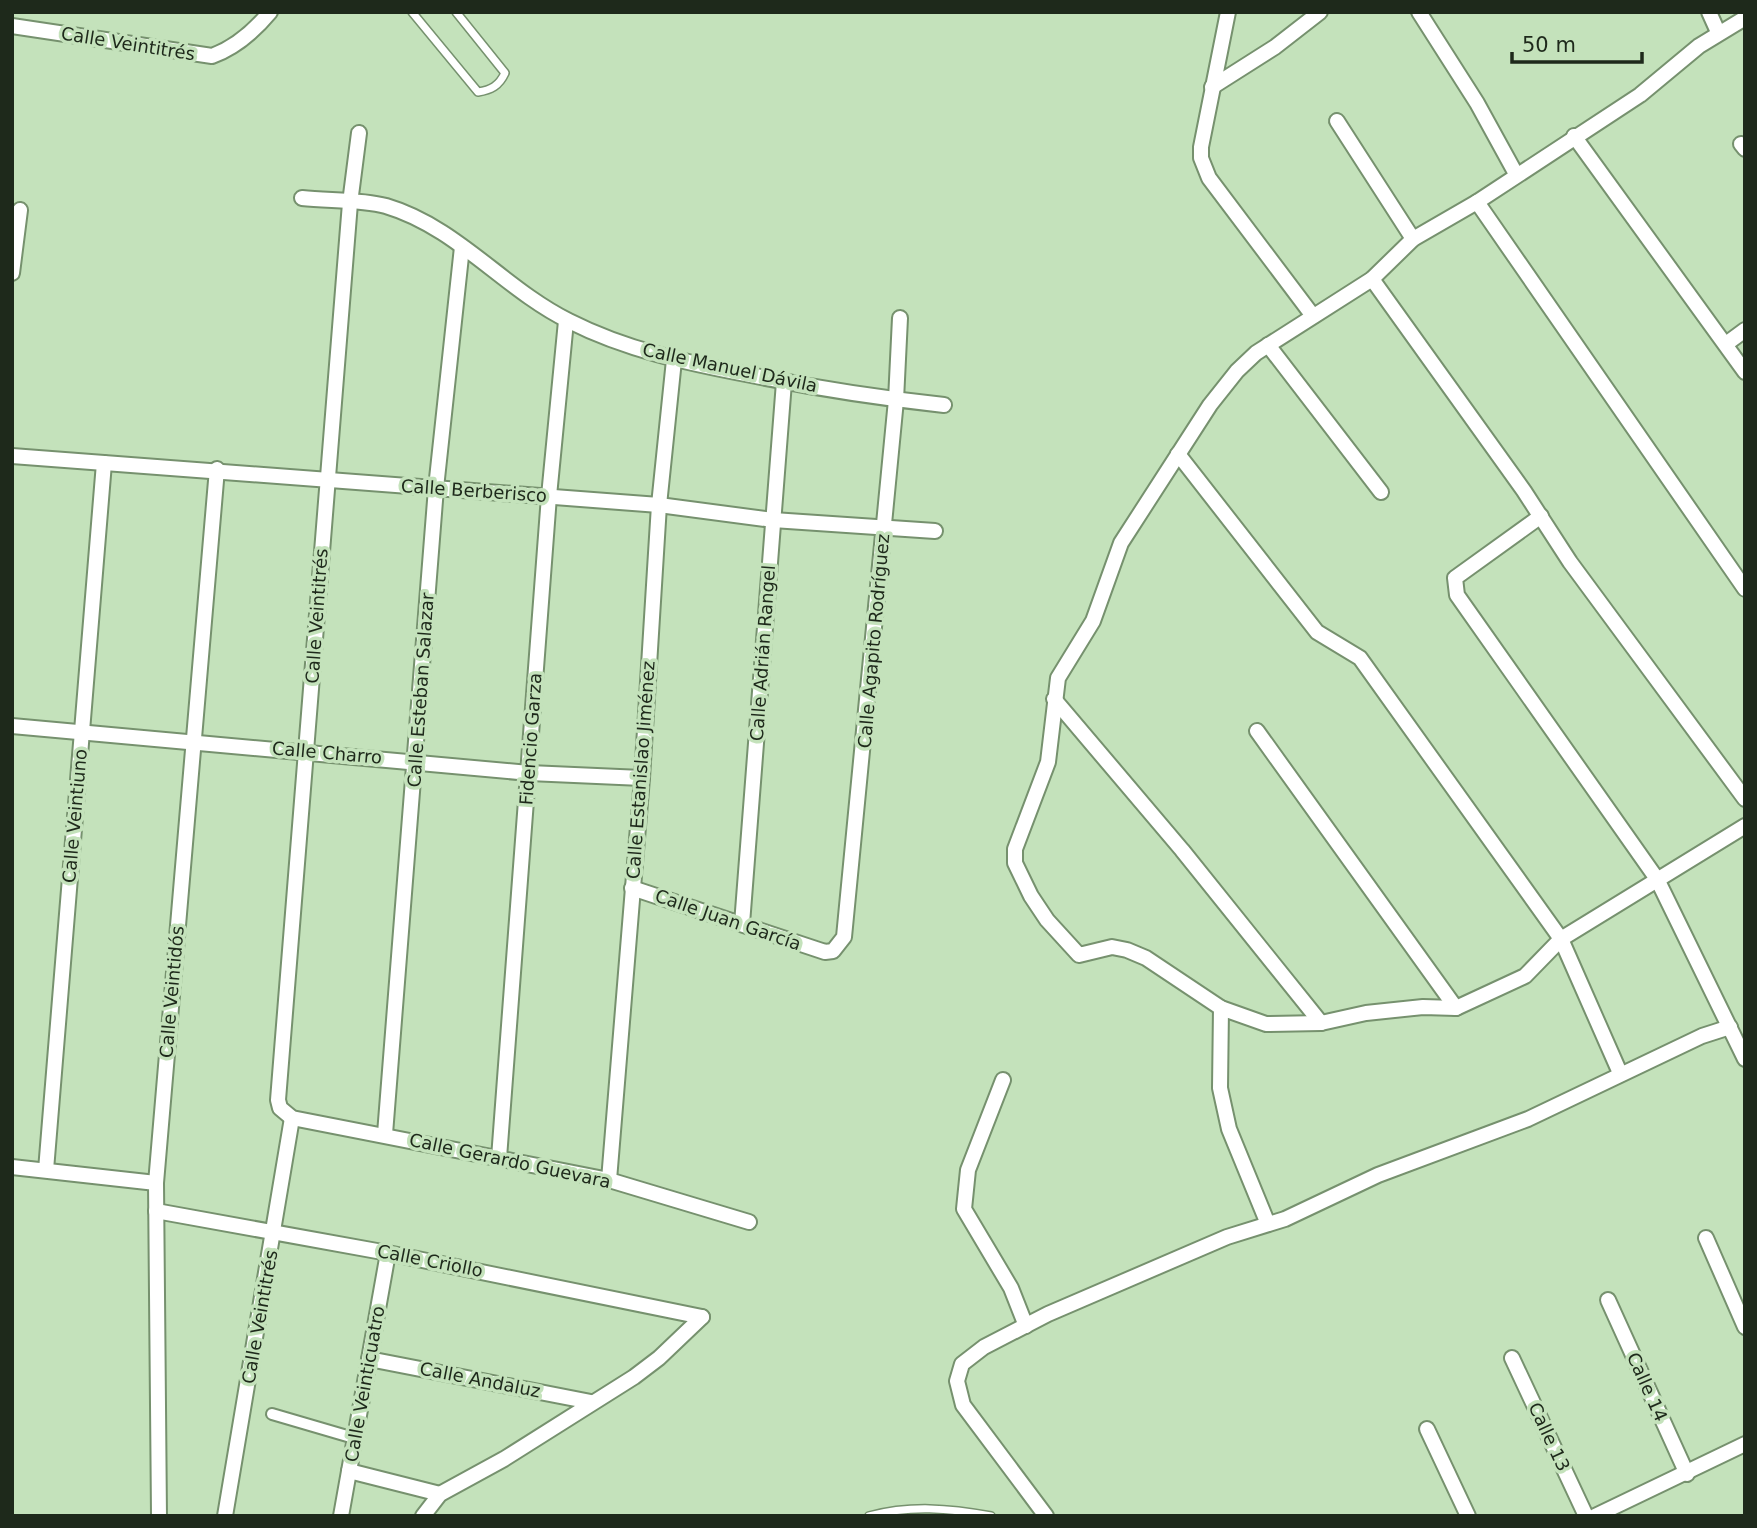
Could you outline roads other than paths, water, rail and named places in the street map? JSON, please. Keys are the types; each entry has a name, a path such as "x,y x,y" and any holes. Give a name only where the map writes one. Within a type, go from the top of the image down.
{"street":[{"name":"Calle Veintitrés","path":"12,26 212,57 250,32 270,12"},
{"path":"1228,12 1200,147 1204,167 1313,316"},
{"path":"1212,87 1275,47 1320,12"},
{"path":"1419,12 1500,141 1516,174"},
{"path":"1709,12 1718,32"},
{"path":"1745,18 1718,32 1648,89 1477,202 1413,239 1372,279 1268,345 1237,371 1178,454 1121,543 1093,621 1058,678 1048,762 1015,849 1015,863 1021,879 1047,920 1072,951 1085,956 1112,947 1127,950 1146,958 1221,1008 1266,1024 1321,1023 1366,1013 1423,1007 1456,1009 1525,976 1560,939 1586,926 1745,826"},
{"path":"1337,121 1413,239"},
{"name":"Calle Veintitrés","path":"225,1516 276,1231 292,1118 280,1108 278,1100 350,203 359,133"},
{"path":"1574,136 1745,372"},
{"name":"Calle Manuel Dávila","path":"302,198 383,205 408,214 462,247 566,321 618,343 674,360 784,382 944,405"},
{"path":"1477,202 1745,589"},
{"path":"12,273 20,211"},
{"name":"Calle Esteban Salazar","path":"385,1134 436,488 462,247"},
{"path":"1372,279 1541,516 1570,562 1745,799"},
{"name":"Calle Agapito Rodríguez","path":"825,952 840,946 847,928 896,400 900,318"},
{"name":"Fidencio Garza","path":"499,1158 549,496 566,321"},
{"path":"1726,344 1745,330"},
{"path":"1268,345 1381,492"},
{"name":"Calle Estanislao Jiménez","path":"609,1181 642,778 660,505 674,360"},
{"name":"Calle Adrián Rangel","path":"742,924 784,382"},
{"path":"1178,454 1317,632 1360,658 1560,939 1620,1073"},
{"name":"Calle Berberisco","path":"12,456 217,470 327,482 660,505 773,520 884,530 935,531"},
{"name":"Calle Veintiuno","path":"46,1170 104,463"},
{"name":"Calle Veintidós","path":"159,1516 156,1182 217,470"},
{"path":"1541,516 1455,578 1457,595 1657,879 1745,1059"},
{"path":"1054,699 1182,850 1321,1023"},
{"name":"Calle Charro","path":"12,726 529,773 642,778"},
{"path":"1257,731 1456,1009"},
{"name":"Calle Juan García","path":"632,888 825,952"},
{"path":"1221,1008 1220,1088 1229,1129 1268,1224"},
{"path":"1046,1516 963,1405 957,1381 962,1364 984,1347 1227,1237 1268,1224 1378,1175 1528,1119 1620,1073 1702,1036 1730,1027"},
{"path":"1003,1080 968,1170 964,1209 1011,1288 1026,1326"},
{"name":"Calle Gerardo Guevara","path":"292,1118 385,1134 609,1181 749,1222"},
{"path":"12,1167 156,1182"},
{"name":"Calle Criollo","path":"156,1211 276,1231 702,1317 659,1358 591,1402"},
{"path":"1706,1238 1745,1327"},
{"name":"Calle Veinticuatro","path":"341,1516 388,1253"},
{"name":"Calle 14","path":"1608,1300 1687,1474"},
{"name":"Calle 13","path":"1512,1358 1586,1516"},
{"name":"Calle Andaluz","path":"369,1359 591,1402"},
{"path":"423,1516 440,1494 504,1459 591,1402"},
{"path":"272,1414 354,1438"},
{"path":"1427,1429 1468,1516"},
{"path":"1595,1516 1745,1444"},
{"path":"349,1471 440,1494"}],"lane":[{"path":"412,12 478,92 489,90 501,82 505,73 456,12"},
{"path":"869,1516 916,1508 958,1509 991,1516"}]}
